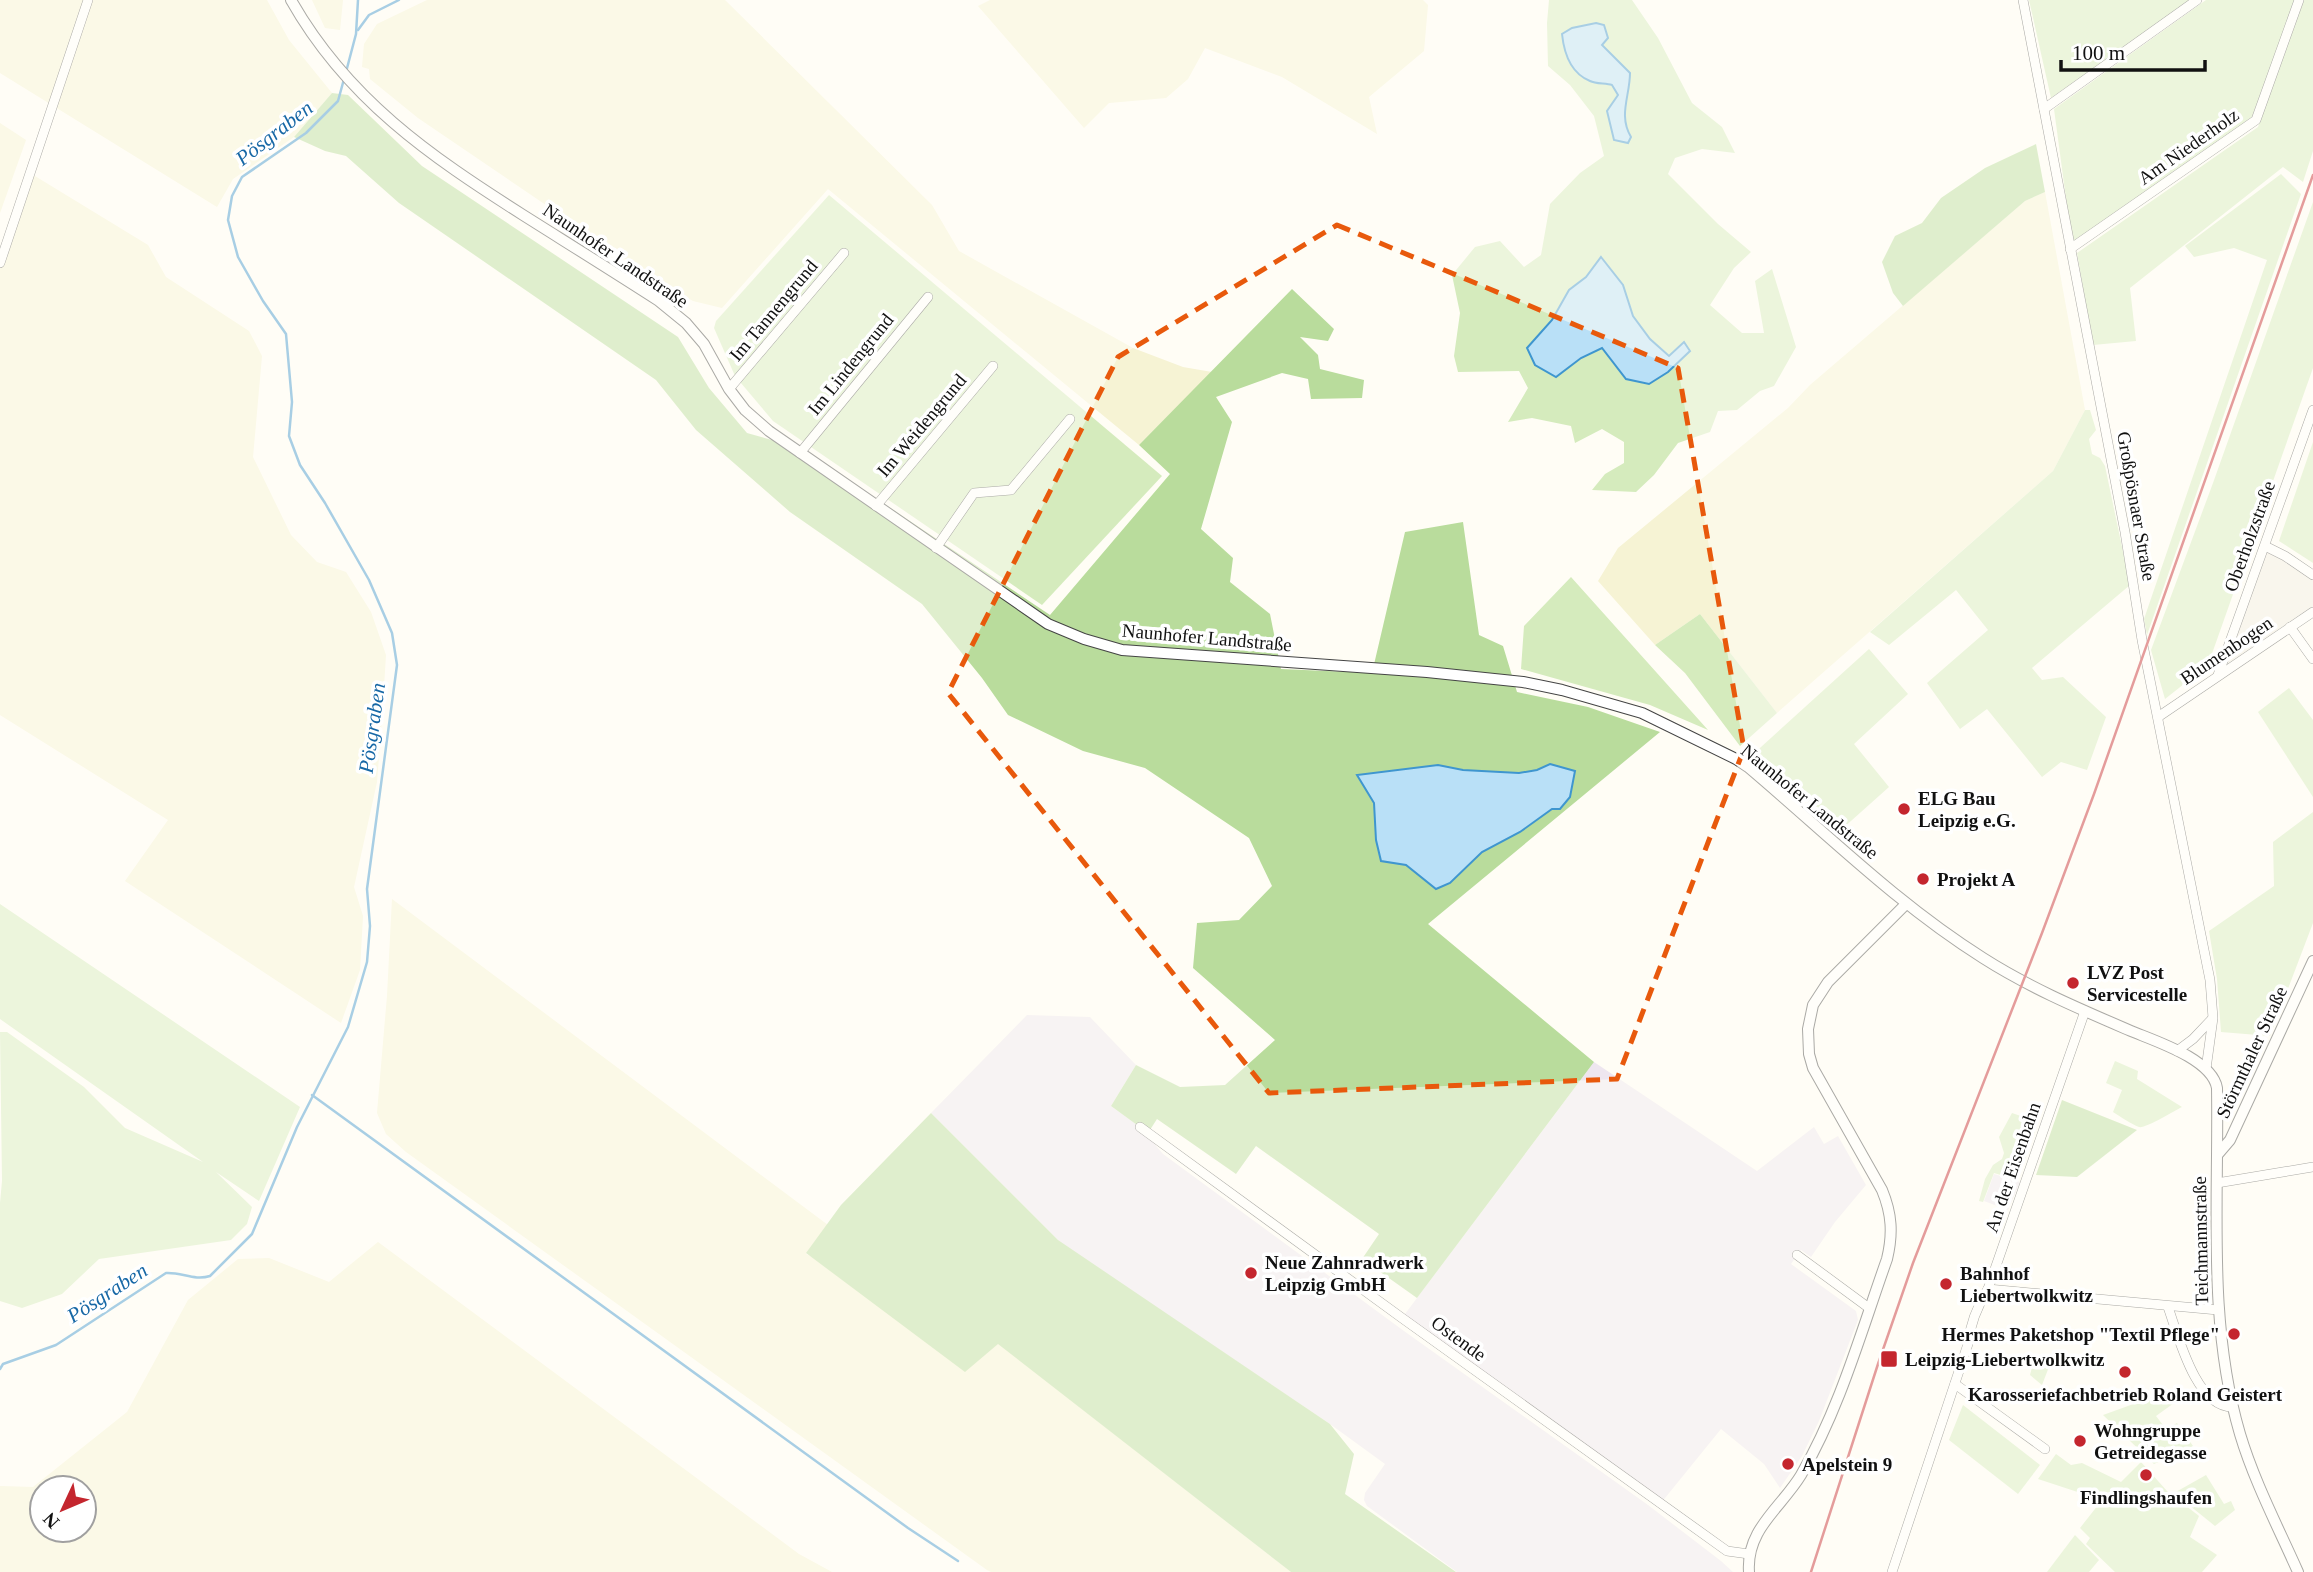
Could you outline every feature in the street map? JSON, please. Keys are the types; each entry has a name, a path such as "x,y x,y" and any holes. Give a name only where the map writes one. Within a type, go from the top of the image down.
{"street":[{"path":"0,263 88,0"},
{"name":"Naunhofer Landstraße","path":"291,0 306,26 366,99 409,137 447,167 659,301 686,323 704,344 729,389 745,410 800,453 1048,624 1084,639 1122,650 1508,680 1562,690 1642,713 1748,767 1906,904 1982,957 2048,995 2177,1051 2206,1069"},
{"name":"Großpösnaer Straße","path":"2023,0 2125,532 2137,610 2210,980 2213,1018 2206,1069"},
{"path":"2044,109 2197,0"},
{"name":"Am Niederholz","path":"2070,248 2256,120 2299,0"},
{"name":"Im Tannengrund","path":"729,389 845,253"},
{"name":"Im Lindengrund","path":"800,453 928,297"},
{"name":"Im Weidengrund","path":"876,506 993,366"},
{"name":"Oberholzstraße","path":"2218,675 2313,410"},
{"path":"936,548 974,493 1011,490 1070,419"},
{"path":"2265,546 2313,575"},
{"name":"Blumenbogen","path":"2158,717 2313,612"},
{"path":"2290,627 2313,659"},
{"path":"1749,1572 1749,1554 1759,1529 1798,1480 1839,1396 1891,1241 1889,1209 1881,1190 1813,1068 1807,1040 1813,1004 1828,982 1906,904"},
{"name":"Störmthaler Straße","path":"2218,1154 2230,1140 2313,961"},
{"name":"An der Eisenbahn","path":"1892,1572 1977,1312 1988,1289 2085,1011"},
{"path":"2177,1051 2193,1040 2213,1018"},
{"name":"Teichmannstraße","path":"2206,1069 2213,1076 2217,1088 2218,1310 2226,1374 2248,1458 2298,1572"},
{"name":"Ostende","path":"1140,1126 1727,1551 1749,1554"},
{"path":"2217,1183 2313,1167"},
{"path":"1797,1255 1869,1308"},
{"path":"1988,1289 2218,1310"},
{"path":"2168,1307 2197,1381 2215,1402 2233,1407"},
{"path":"1955,1384 2045,1449"}],"highlighted area":[{"path":"1337,225 1678,368 1744,749 1617,1079 1269,1093 948,693 1118,357"}],"shaded area":[{"path":"0,0 267,0 289,40 332,93 294,137 233,179 217,207 0,73"},
{"path":"312,0 343,0 340,30 325,28"},
{"path":"427,0 725,0 932,205 959,251 1133,348 1183,367 1212,372 1139,445 828,189 722,308 693,301 655,279 418,118 370,79 369,69 362,67 364,44 377,24"},
{"path":"990,0 1423,0 1428,5 1424,51 1369,97 1377,134 1282,77 1205,48 1188,79 1166,98 1109,103 1084,128 978,6"},
{"path":"0,123 26,140 0,213"},
{"path":"30,173 148,245 166,277 249,331 262,356 253,457 291,535 317,562 346,572 371,612 386,655 382,718 377,782 354,887 363,916 360,970 341,1023 125,881 168,820 0,715 0,263"},
{"path":"2045,192 2085,410 2053,471 1777,713 1700,614 1655,645 1598,581 1618,548 1788,408 1810,385 2025,201"},
{"path":"2265,546 2313,575 2313,612 2218,675"},
{"path":"392,899 828,1225 806,1254 998,1343 1291,1572 991,1572 406,1152 386,1134 377,1113"},
{"path":"1027,1015 1090,1017 1136,1065 1111,1106 1140,1127 1163,1154 1648,1505 1733,1572 1457,1572 1367,1506 1365,1493 1385,1464 1330,1424 1063,1245 931,1113"},
{"path":"1594,1062 1757,1171 1814,1127 1824,1144 1838,1136 1866,1185 1835,1222 1811,1257 1801,1250 1791,1264 1856,1311 1858,1320 1819,1421 1802,1456 1780,1488 1764,1464 1721,1429 1661,1503 1402,1318"},
{"path":"1994,1174 2020,1182 2008,1210 1984,1201"},
{"path":"378,1242 799,1554 832,1572 0,1572 0,1486 28,1487 28,1544 98,1544 98,1474 49,1474 127,1412 188,1300 238,1259 269,1258 329,1282"}],"green space":[{"path":"1549,0 1632,0 1658,38 1692,103 1722,127 1735,153 1702,149 1675,158 1668,174 1718,224 1751,252 1734,268 1710,305 1742,333 1764,333 1755,281 1772,269 1796,347 1774,386 1760,391 1737,410 1718,411 1710,432 1678,443 1654,475 1636,492 1592,490 1605,474 1624,463 1624,442 1602,429 1575,443 1571,426 1532,418 1508,422 1528,388 1519,371 1458,372 1454,356 1460,313 1452,275 1475,247 1500,241 1524,267 1541,255 1550,204 1580,173 1604,156 1594,116 1570,85 1548,66","holes":["1596,23 1604,26 1601,44 1630,74 1625,121 1631,137 1614,140 1607,111 1619,95 1612,84 1589,81 1572,28","1601,257 1623,285 1633,316 1650,339 1670,356 1612,362 1602,348 1581,358 1556,377 1527,348 1552,320 1569,290 1586,277"]},
{"path":"2029,0 2190,0 2051,98"},
{"path":"2206,0 2295,0 2251,120 2072,243 2054,109"},
{"path":"2304,0 2313,0 2313,151 2303,182 2283,167 2130,288 2136,341 2093,345 2077,253 2258,127"},
{"path":"332,93 348,95 422,166 678,337 709,388 747,433 801,448 1050,615 1170,474 1139,445 1292,289 1334,329 1328,341 1300,337 1318,355 1320,369 1364,380 1362,398 1311,399 1308,379 1282,373 1216,397 1232,422 1201,529 1233,558 1230,582 1270,614 1281,669 1372,673 1405,532 1463,522 1479,635 1503,646 1517,692 1588,707 1660,732 1428,924 1594,1062 1417,1298 1362,1259 1379,1234 1256,1146 1236,1174 1157,1119 1148,1133 1111,1106 1136,1065 1180,1087 1225,1085 1275,1040 1193,968 1197,923 1239,920 1272,886 1249,838 1145,768 1083,751 1008,715 982,678 922,604 790,512 696,430 656,380 399,203 346,156 325,151 294,137"},
{"path":"2036,144 2045,192 2025,201 1903,306 1893,293 1882,262 1895,236 1922,223 1941,198 1985,168"},
{"path":"2281,174 2301,194 2147,635 2144,619 2267,260 2234,248 2194,257 2185,246"},
{"path":"829,195 1162,476 1042,605 773,421 735,376 714,328 716,321"},
{"path":"2313,202 2313,368 2208,665 2165,699 2151,650"},
{"path":"2085,410 2090,410 2096,430 2089,439 2092,454 2100,458 2105,466 2130,585 2032,668 2042,680 2063,677 2106,717 2087,770 2061,762 2042,777 1987,709 1960,729 1927,683 1988,630 1956,590 1889,645 1870,632 2053,471"},
{"path":"2313,442 2313,563 2279,541"},
{"path":"1571,577 1708,730 1650,705 1521,669 1524,626"},
{"path":"1700,614 1777,713 1740,746 1685,673 1655,645"},
{"path":"1869,649 1908,694 1854,744 1889,787 1842,829 1750,757"},
{"path":"2289,688 2313,720 2313,797 2258,712"},
{"path":"2313,812 2313,923 2270,1036 2221,1032 2217,979 2209,931 2274,886 2273,842"},
{"path":"0,904 300,1107 259,1201 216,1172 252,1207 247,1224 231,1240 99,1259 62,1294 22,1308 0,1301 0,1032 7,1032 84,1087 125,1128 203,1162 0,1019"},
{"path":"2115,1061 2138,1071 2137,1079 2182,1107 2142,1127 2113,1112 2122,1090 2106,1083"},
{"path":"2062,1100 2137,1130 2077,1177 2036,1175"},
{"path":"931,1113 1058,1240 1330,1424 1354,1454 1345,1494 1456,1572 1291,1572 998,1344 965,1372 806,1253 841,1205"},
{"path":"2012,1113 2038,1122 2018,1180 1994,1173 1983,1202 1979,1201 1985,1179 1993,1165 2002,1159 2004,1153 1999,1137"},
{"path":"2035,1356 2052,1359 2042,1385 2030,1375"},
{"path":"2164,1393 2174,1403 2156,1416 2166,1429 2177,1423 2193,1446 2154,1464 2103,1415"},
{"path":"1963,1405 2040,1465 2018,1494 1949,1440"},
{"path":"2056,1454 2071,1465 2082,1463 2121,1482 2141,1462 2167,1491 2199,1516 2190,1537 2217,1555 2202,1572 2115,1572 2086,1544 2090,1538 2080,1528 2102,1500 2038,1479"},
{"path":"2206,1475 2224,1504 2231,1501 2235,1510 2215,1526 2174,1493"},
{"path":"2075,1535 2099,1560 2089,1572 2047,1572"}],"water":[{"path":"1596,23 1604,25 1608,38 1602,45 1630,73 1625,113 1631,137 1628,143 1614,140 1607,111 1618,95 1612,85 1592,82 1577,73 1564,48 1562,34 1572,28"},
{"path":"1601,257 1623,285 1633,316 1650,339 1669,356 1684,342 1690,351 1668,372 1649,384 1626,379 1602,348 1581,358 1556,377 1535,365 1527,348 1552,320 1569,290 1586,277"},
{"path":"1550,764 1575,771 1570,797 1560,809 1552,809 1520,832 1482,852 1450,883 1436,889 1406,865 1381,861 1376,840 1374,803 1357,775 1438,765 1463,770 1519,773 1537,770"}],"waterway":[{"name":"Pösgraben","path":"346,72 356,34 358,0"},
{"path":"358,30 369,15 399,0"},
{"name":"Pösgraben","path":"0,1369 3,1364 56,1345 166,1273 199,1278 210,1276 252,1234 297,1127 348,1027 367,962 370,926 367,889 397,665 392,633 369,580 300,465 289,436 292,402 286,334 238,257 228,220 232,196 242,177 306,133 338,101 344,79"},
{"path":"312,1095 908,1528 958,1561"}],"railway":[{"path":"1811,1572 1913,1263 2094,794 2313,175"}],"place":[{"name":"ELG Bau Leipzig e.G.","path":"1904,809"},
{"name":"Projekt A","path":"1923,879"},
{"name":"LVZ Post Servicestelle","path":"2073,983"},
{"name":"Neue Zahnradwerk Leipzig GmbH","path":"1251,1273"},
{"name":"Bahnhof Liebertwolkwitz","path":"1946,1284"},
{"name":"Hermes Paketshop \"Textil Pflege\"","path":"2234,1334"},
{"name":"Leipzig-Liebertwolkwitz","path":"1889,1359"},
{"name":"Karosseriefachbetrieb Roland Geistert","path":"2125,1372"},
{"name":"Wohngruppe Getreidegasse","path":"2080,1441"},
{"name":"Apelstein 9","path":"1788,1464"},
{"name":"Findlingshaufen","path":"2146,1475"}]}
